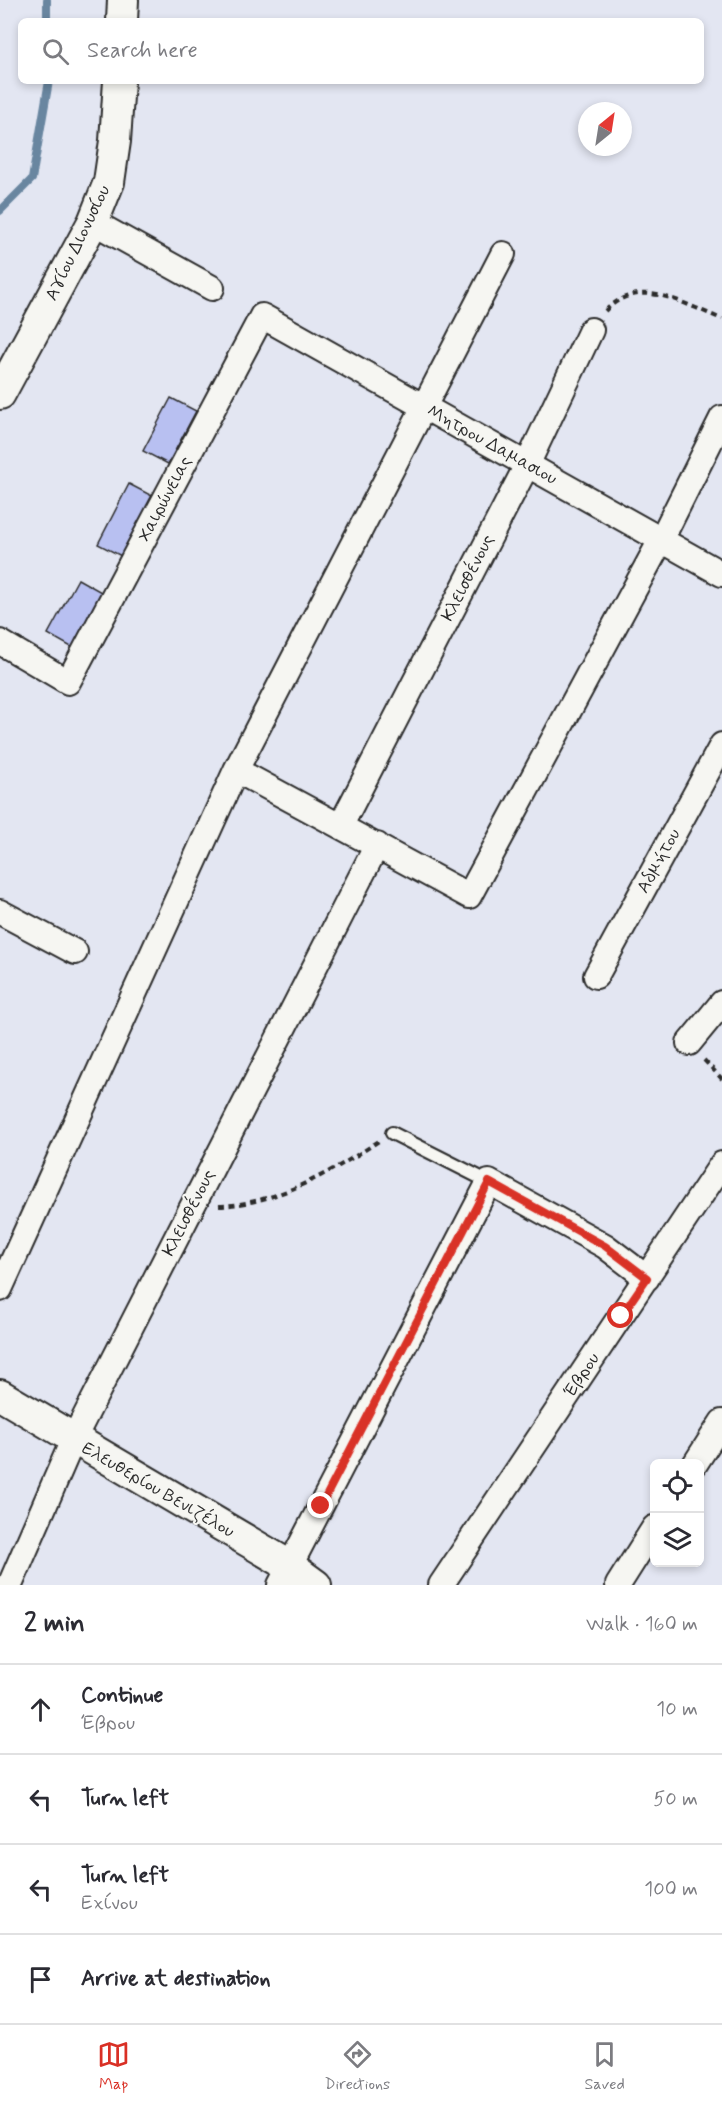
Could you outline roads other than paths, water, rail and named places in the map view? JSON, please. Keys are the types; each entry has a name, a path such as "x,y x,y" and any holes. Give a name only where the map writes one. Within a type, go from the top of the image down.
{"street":[{"path":"122,18 123,0"},
{"name":"Αγίου Διονυσίου","path":"0,394 93,222 109,182 115,141 118,84"},
{"path":"93,222 212,288"},
{"path":"0,1289 236,770 503,254"},
{"name":"Μητρου Δαμασιου","path":"262,316 722,574"},
{"name":"Χαιρώνειας","path":"0,642 68,681 262,316"},
{"name":"Κλεισθένους","path":"341,825 527,465 591,330"},
{"path":"236,770 469,896 661,540 722,418"},
{"name":"Αδμήτου","path":"596,976 722,745"},
{"name":"Κλεισθένους","path":"10,1585 73,1440 377,845"},
{"path":"0,912 75,952"},
{"path":"689,1043 722,1003"},
{"name":"Έβρου","path":"441,1585 722,1164"},
{"path":"285,1576 489,1182 605,1246 647,1278"},
{"name":"Ελευθερίου Βενιζέλου","path":"0,1395 285,1576 316,1585"},
{"path":"698,1459 722,1422"},
{"path":"618,1585 650,1534"}],"lane":[{"path":"392,1133 489,1182"}],"waterway":[{"path":"47,0 47,18"},
{"path":"0,211 32,179 48,84"}]}
